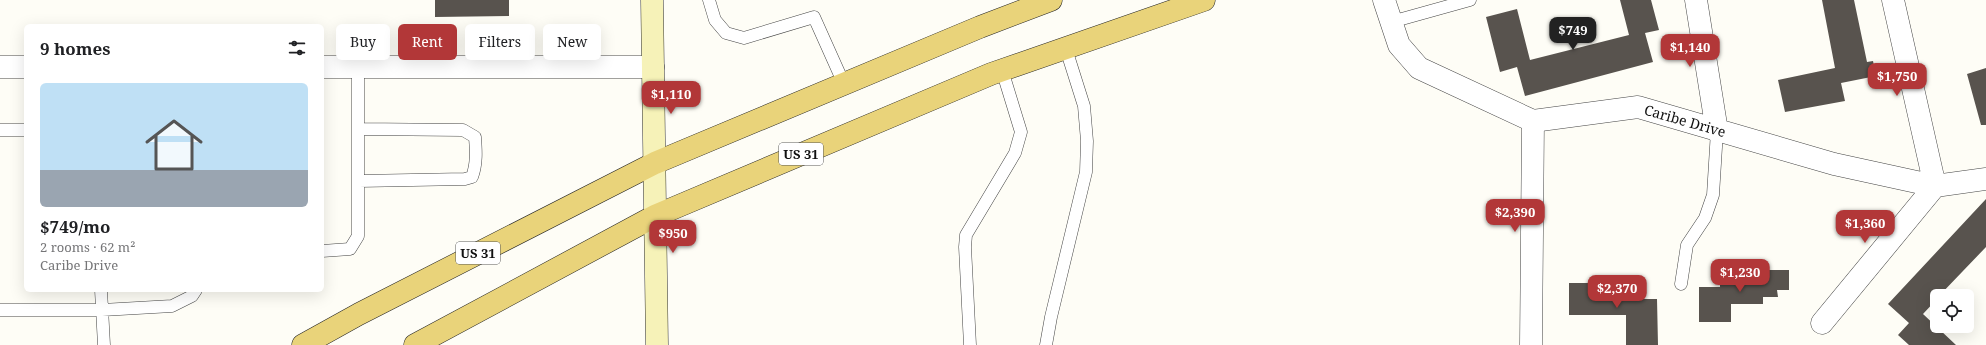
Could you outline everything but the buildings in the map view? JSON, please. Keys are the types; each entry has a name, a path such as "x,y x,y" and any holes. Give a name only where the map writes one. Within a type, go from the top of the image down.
{"main road":[{"path":"652,0 656,345"},
{"name":"US 31","path":"303,345 359,314 655,164 980,27 1051,0"},
{"name":"US 31","path":"415,345 655,216 1002,70 1204,0"}],"street":[{"path":"1384,0 1398,45 1419,68 1533,121 1531,345"},
{"path":"1696,0 1717,131"},
{"path":"1822,323 1935,186 1893,0"},
{"path":"0,67 24,67"},
{"path":"324,67 653,67"},
{"name":"Caribe Drive","path":"1533,121 1638,107 1834,164 1935,186 1986,179"}],"lane":[{"path":"709,0 715,20 726,33 744,38 814,17 844,84"},
{"path":"1391,22 1470,0"},
{"path":"1046,345 1051,317 1086,172 1087,141 1084,106 1066,49"},
{"path":"324,251 350,249 355,243 360,226 358,67"},
{"path":"970,345 965,247 966,235 1015,153 1021,132 1002,70"},
{"path":"359,129 463,130 474,137 476,154 472,177 359,181"},
{"path":"0,130 24,130"},
{"path":"1681,284 1687,245 1705,218 1713,195 1717,131"},
{"path":"101,292 104,345"},
{"path":"0,310 102,310 172,306 192,296 195,292"}]}
